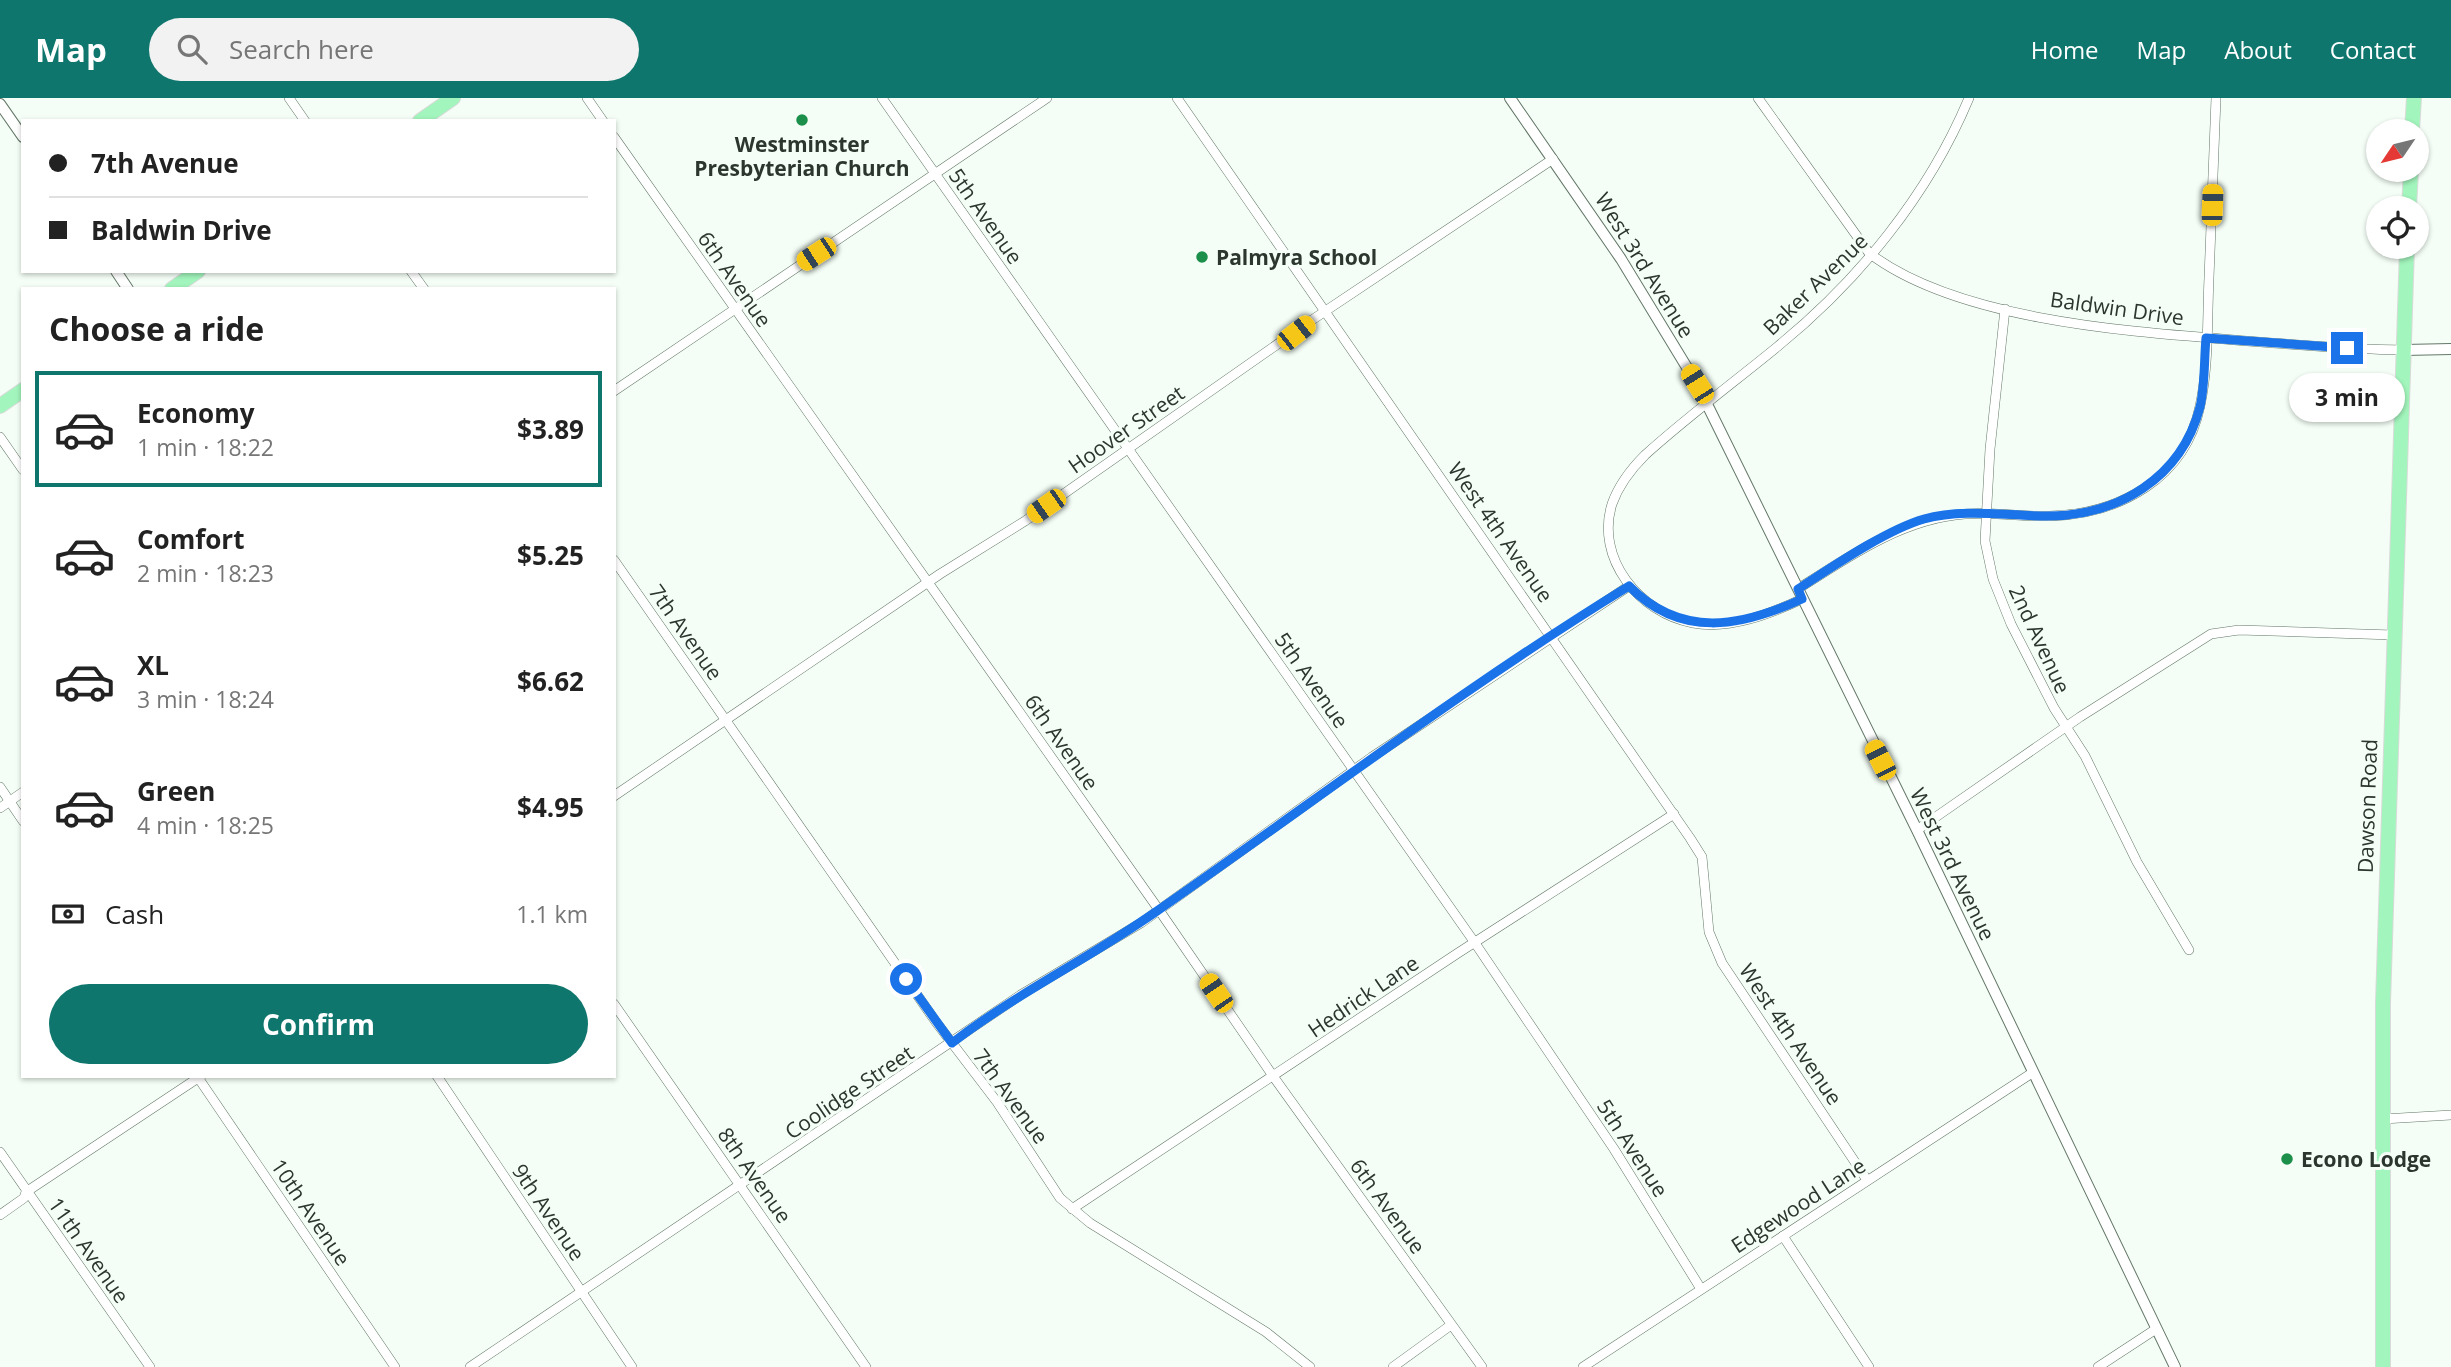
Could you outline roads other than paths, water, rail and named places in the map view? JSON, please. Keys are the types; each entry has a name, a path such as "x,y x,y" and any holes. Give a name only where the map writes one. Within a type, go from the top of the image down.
{"main road":[{"path":"423,119 453,98"},
{"path":"2413,119 2414,98"},
{"name":"Dawson Road","path":"2383,1367 2383,1003 2407,259"},
{"path":"175,287 195,273"},
{"path":"0,406 21,391"}],"street":[{"path":"289,98 304,119"},
{"path":"587,98 602,119"},
{"name":"5th Avenue","path":"883,98 1475,943 1614,1149 1701,1289"},
{"path":"616,390 1047,98"},
{"name":"West 4th Avenue","path":"1177,98 1552,636 1702,857 1709,932 1722,963 1867,1180"},
{"name":"West 3rd Avenue","path":"1510,98 1661,321 1706,404 1917,831 2175,1367"},
{"path":"1758,98 1872,256"},
{"name":"Baker Avenue","path":"1629,586 1618,568 1610,544 1612,503 1629,473 1645,455 1811,317 1872,256 1933,167 1969,98"},
{"path":"1629,586 1655,608 1693,623 1748,619 1800,594 1913,524 1941,516 2050,516 2095,512 2124,501 2150,484 2177,456 2200,406 2206,338 2216,98"},
{"path":"0,104 21,134"},
{"name":"6th Avenue","path":"616,139 1273,1076 1482,1367"},
{"name":"Hoover Street","path":"616,795 1553,159"},
{"name":"Baldwin Drive","path":"1872,256 1924,283 2006,309 2066,323 2206,338 2404,351 2451,349"},
{"name":"2nd Avenue","path":"2006,309 1984,541 1993,579 2011,624 2066,727 2085,756 2137,862 2189,950"},
{"path":"0,437 21,467"},
{"name":"7th Avenue","path":"616,563 952,1043 997,1102 1051,1186 1072,1209 1266,1332 1310,1367"},
{"name":"Coolidge Street","path":"470,1367 1022,994 1159,910 1354,769 1629,586"},
{"path":"1917,831 2066,727 2211,634 2243,630 2393,635"},
{"path":"0,787 21,818"},
{"path":"0,808 21,793"},
{"name":"Hedrick Lane","path":"1072,1209 1674,814"},
{"name":"8th Avenue","path":"616,1007 866,1367"},
{"name":"Edgewood Lane","path":"1583,1367 2032,1073"},
{"path":"0,1215 24,1198 26,1192 197,1078"},
{"name":"10th Avenue","path":"199,1078 395,1367"},
{"name":"9th Avenue","path":"438,1078 632,1367"},
{"path":"2383,1119 2451,1115"},
{"name":"11th Avenue","path":"0,1152 150,1367"},
{"path":"1783,1236 1868,1367"},
{"path":"1393,1367 1451,1325"},
{"path":"2098,1367 2156,1329"}],"place":[{"name":"Westminster Presbyterian Church","path":"802,120"},
{"name":"Palmyra School","path":"1202,257"},
{"name":"Econo Lodge","path":"2287,1159"}]}
